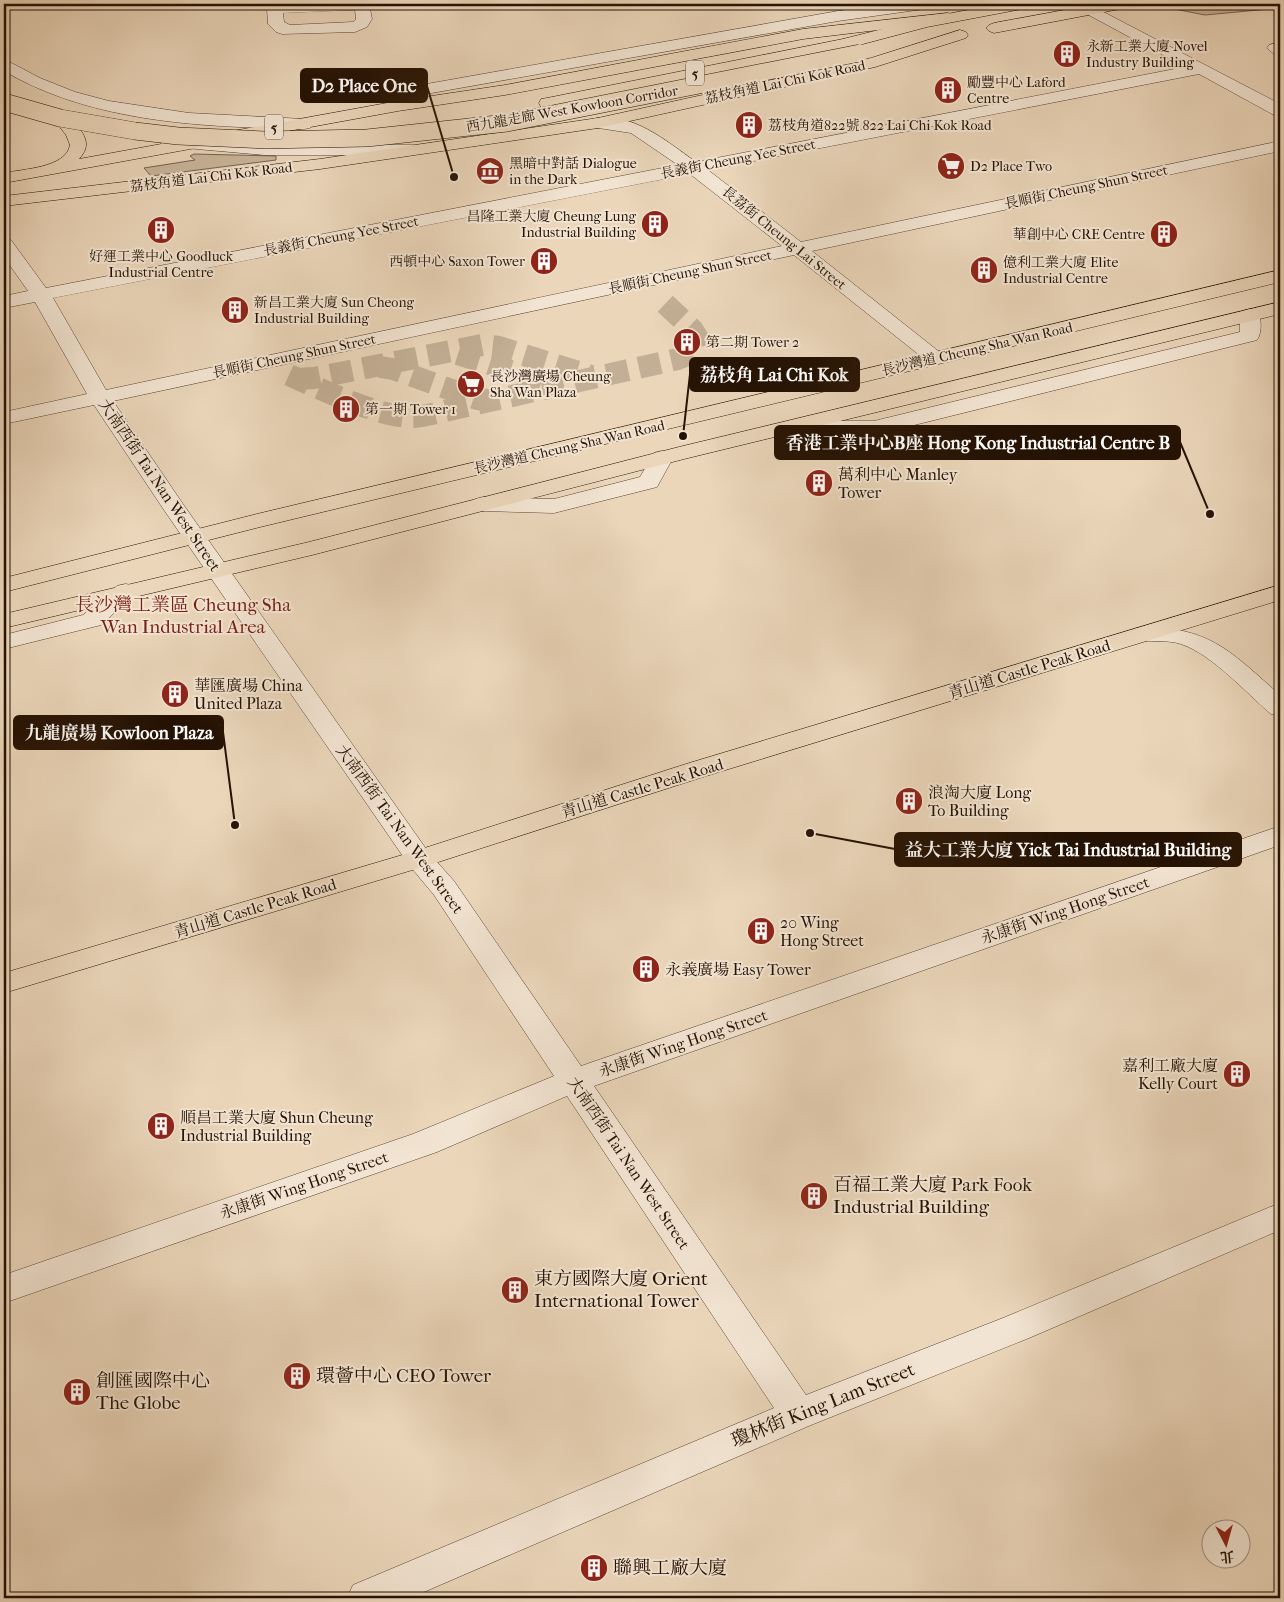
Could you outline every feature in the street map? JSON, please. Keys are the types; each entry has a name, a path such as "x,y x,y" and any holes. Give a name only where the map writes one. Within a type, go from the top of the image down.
{"main road":[{"name":"荔枝角道 Lai Chi Kok Road","path":"4,178 398,106 467,97 803,34 949,18 1022,4"},
{"name":"荔枝角道 Lai Chi Kok Road","path":"4,201 236,174 418,150 598,123 875,62 960,35 1120,4"},
{"name":"西九龍走廊 West Kowloon Corridor","path":"4,82 32,94 133,116 224,125 273,127 353,125 444,118 500,111 844,44 949,18"},
{"name":"西九龍走廊 West Kowloon Corridor","path":"4,102 60,118 135,131 178,136 265,140 367,138 460,130 516,122 860,53 960,35"},
{"path":"304,124 293,133 292,139 297,145 308,151"},
{"path":"59,168 78,151 77,136 68,126"},
{"name":"長沙灣道 Cheung Sha Wan Road","path":"4,585 195,537 1280,276"},
{"name":"長沙灣道 Cheung Sha Wan Road","path":"4,621 483,504 662,458 1280,308"},
{"name":"青山道 Castle Peak Road","path":"4,983 419,859 705,768 1280,592"}],"street":[{"path":"362,4 365,20 364,23 355,27 290,30 282,29 276,24 275,9 362,4"},
{"name":"荔枝角道 Lai Chi Kok Road","path":"398,106 421,90 838,16 924,4"},
{"path":"1090,10 1278,108"},
{"path":"1280,47 1275,48 1280,51"},
{"path":"4,64 42,86 116,107 233,122 304,124"},
{"name":"長義街 Cheung Yee Street","path":"4,302 1201,69"},
{"path":"4,108 68,126 119,136 192,145"},
{"name":"長荔街 Cheung Lai Street","path":"598,123 628,126 637,129 708,178 935,358"},
{"name":"荔枝角道 Lai Chi Kok Road","path":"192,145 308,151 418,150"},
{"name":"長順街 Cheung Shun Street","path":"4,418 1280,146"},
{"name":"大南西街 Tai Nan West Street","path":"4,244 40,295 100,398 419,859 444,888 798,1414"},
{"path":"641,283 658,297"},
{"name":"長沙灣道 Cheung Sha Wan Road","path":"789,428 874,428 1025,398 1176,362 1250,336 1250,315"},
{"path":"262,363 290,375"},
{"name":"長沙灣道 Cheung Sha Wan Road","path":"4,642 92,620 126,591"},
{"path":"1143,634 1170,635 1191,640 1210,650 1280,708"},
{"name":"永康街 Wing Hong Street","path":"4,1289 426,1143 573,1081 1280,835"},
{"name":"瓊林街 King Lam Street","path":"367,1598 798,1414 1016,1328 1280,1216"}],"shaded area":[{"path":"1181,4 1280,4 1280,8 1205,15 1164,7"},
{"path":"194,154 276,156 276,160 151,176 144,168 195,160 190,156"}],"tunnel":[{"path":"289,375 351,402 384,413 413,417 427,415 678,359 696,351 699,340 692,329 658,297"},
{"path":"298,379 314,378 482,345 499,347 591,376"},
{"path":"458,354 555,385"},
{"path":"380,367 393,369 477,399 489,400"}],"place":[{"name":"永新工業大廈 Novel Industry Building","path":"1067,54"},
{"name":"勵豐中心 Laford Centre","path":"948,90"},
{"name":"荔枝角道822號 822 Lai Chi Kok Road","path":"749,125"},
{"name":"D2 Place Two","path":"951,166"},
{"name":"黑暗中對話 Dialogue in the Dark","path":"490,171"},
{"name":"D2 Place One","path":"454,177"},
{"name":"昌隆工業大廈 Cheung Lung Industrial Building","path":"655,224"},
{"name":"好運工業中心 Goodluck Industrial Centre","path":"161,230"},
{"name":"華創中心 CRE Centre","path":"1164,234"},
{"name":"西頓中心 Saxon Tower","path":"544,261"},
{"name":"億利工業大廈 Elite Industrial Centre","path":"984,270"},
{"name":"新昌工業大廈 Sun Cheong Industrial Building","path":"235,310"},
{"name":"第二期 Tower 2","path":"687,342"},
{"name":"長沙灣廣場 Cheung Sha Wan Plaza","path":"471,384"},
{"name":"第一期 Tower 1","path":"346,409"},
{"name":"荔枝角 Lai Chi Kok","path":"683,436"},
{"name":"萬利中心 Manley Tower","path":"819,483"},
{"name":"香港工業中心B座 Hong Kong Industrial Centre B","path":"1210,514"},
{"name":"華匯廣場 China United Plaza","path":"175,694"},
{"name":"浪淘大廈 Long To Building","path":"909,801"},
{"name":"九龍廣場 Kowloon Plaza","path":"235,825"},
{"name":"益大工業大廈 Yick Tai Industrial Building","path":"810,833"},
{"name":"20 Wing Hong Street","path":"761,931"},
{"name":"永義廣場 Easy Tower","path":"646,969"},
{"name":"嘉利工廠大廈 Kelly Court","path":"1237,1074"},
{"name":"順昌工業大廈 Shun Cheung Industrial Building","path":"161,1126"},
{"name":"百福工業大廈 Park Fook Industrial Building","path":"814,1196"},
{"name":"東方國際大廈 Orient International Tower","path":"515,1290"},
{"name":"環薈中心 CEO Tower","path":"297,1376"},
{"name":"創匯國際中心 The Globe","path":"77,1392"},
{"name":"聯興工廠大廈","path":"594,1568"}],"district":[{"name":"長沙灣工業區 Cheung Sha Wan Industrial Area","path":"183,616"}]}
